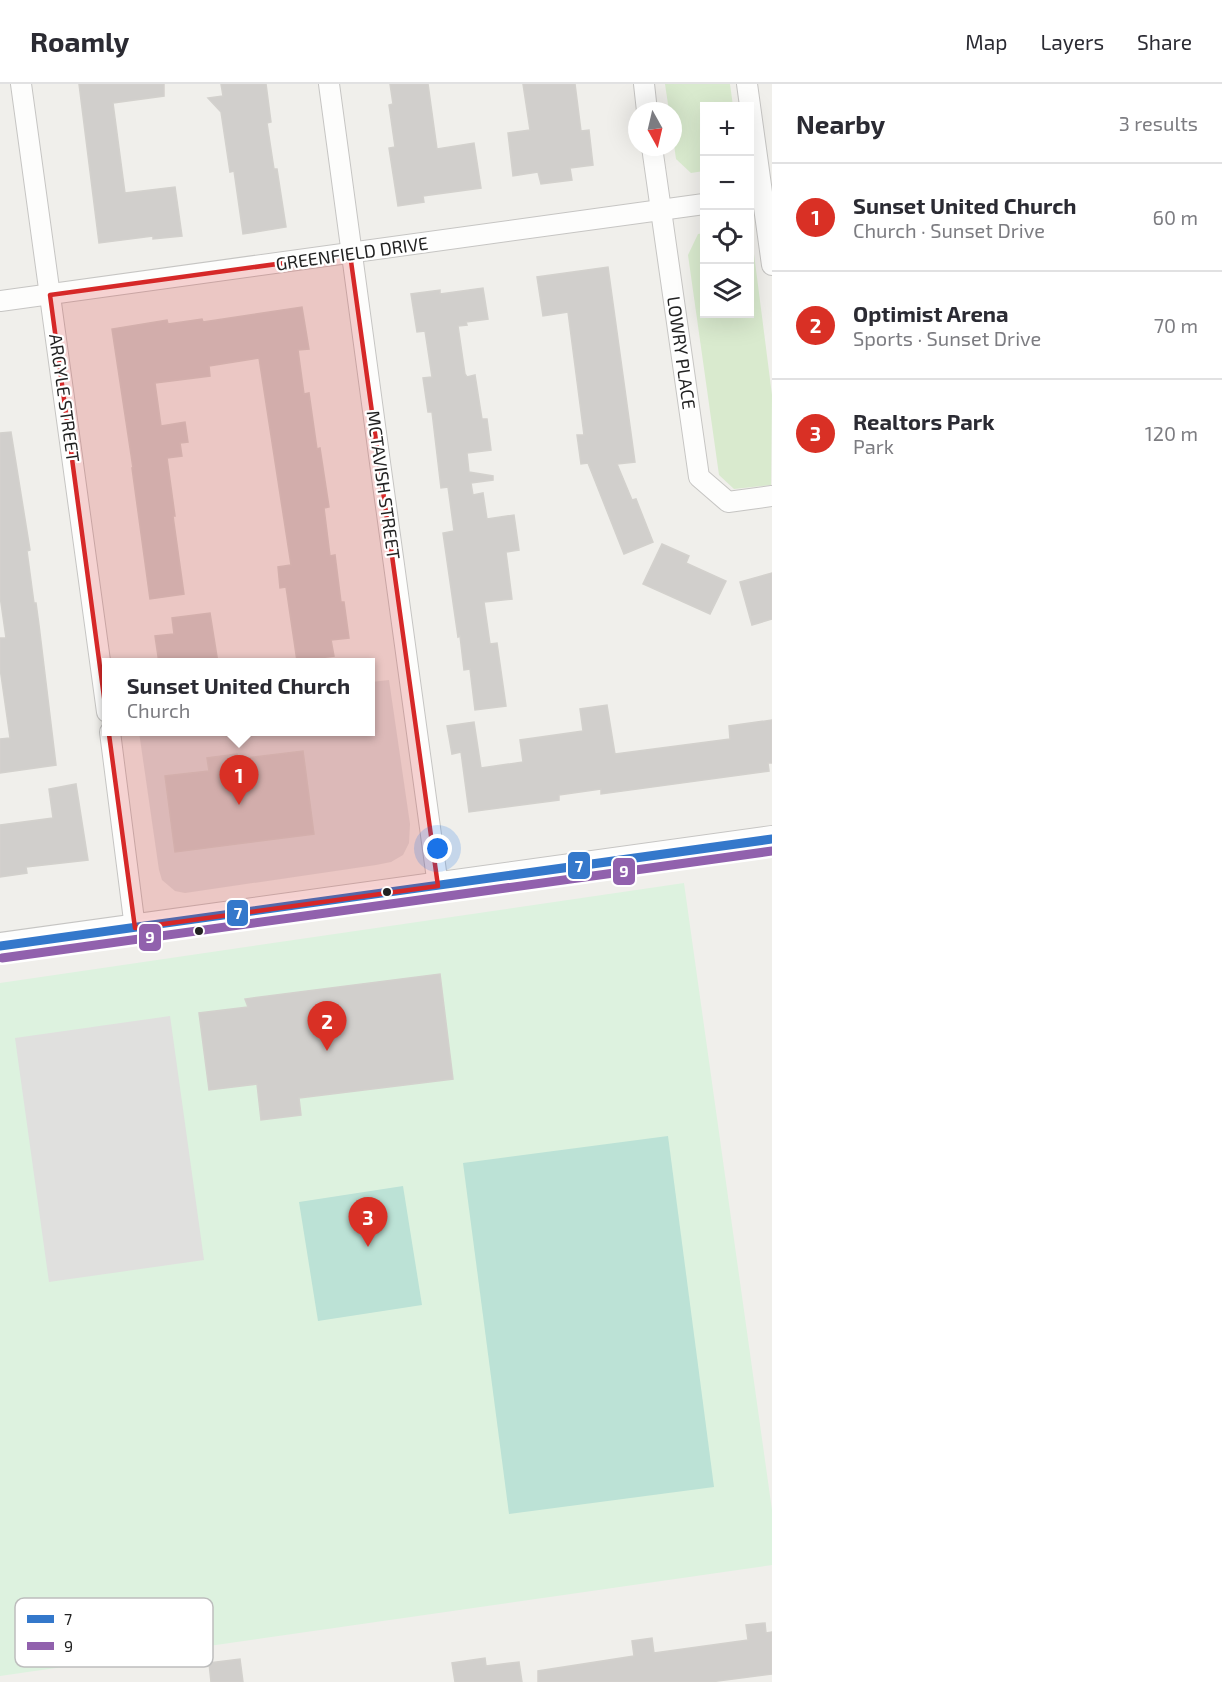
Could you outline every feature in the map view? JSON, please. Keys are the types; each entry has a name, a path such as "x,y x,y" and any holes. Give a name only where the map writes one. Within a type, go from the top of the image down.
{"street":[{"name":"ARGYLE STREET","path":"21,84 102,675"},
{"name":"MCTAVISH STREET","path":"329,84 350,254 438,886"},
{"path":"644,84 646,102"},
{"path":"747,84 772,265"},
{"name":"LOWRY PLACE","path":"653,156 699,477 728,502 772,496"},
{"name":"GREENFIELD DRIVE","path":"0,301 700,205"},
{"path":"111,736 135,928"},
{"path":"0,946 772,839"}],"highlighted area":[{"path":"350,254 438,886 135,928 50,295"}],"shaded area":[{"path":"389,680 410,824 409,843 403,855 391,862 376,865 185,893 175,891 162,880 140,736 375,736 375,682"},
{"path":"170,1016 204,1260 49,1282 15,1038"}],"green space":[{"path":"665,84 730,84 732,102 700,102 700,172 691,173 676,159 676,156 682,156 682,102 668,102"},
{"path":"700,234 700,318 754,318 754,254 772,395 771,485 734,489 719,475 688,255"},
{"path":"684,883 772,1510 772,1565 213,1645 213,1598 15,1598 15,1667 63,1667 0,1676 0,983"},
{"path":"668,1136 714,1487 509,1514 463,1163"},
{"path":"403,1186 422,1305 318,1321 299,1202"}],"building":[{"path":"79,84 164,84 164,96 113,103 125,193 175,187 182,236 153,239 153,236 99,243"},
{"path":"221,84 266,84 271,122 267,123 286,227 243,234 234,171 230,172 221,112 208,98 223,96"},
{"path":"390,84 428,84 437,149 474,143 481,188 423,196 424,202 398,206 389,148 395,147 389,105 393,104"},
{"path":"523,84 575,84 581,131 589,130 593,165 570,168 572,180 541,184 538,172 513,176 508,133 530,130"},
{"path":"608,267 635,462 617,464 632,500 636,499 653,542 624,554 588,463 581,464 577,435 584,435 568,312 543,316 537,277"},
{"path":"483,288 488,319 466,322 467,325 458,326 465,374 467,377 475,375 482,419 487,419 491,450 467,453 469,472 493,476 493,480 471,483 473,495 483,493 487,519 514,515 519,550 506,552 512,599 484,602 490,644 497,643 506,706 475,710 470,669 464,670 460,636 458,637 443,533 454,531 448,487 441,488 432,412 428,412 423,378 432,377 425,331 417,332 411,294 440,290 440,294"},
{"path":"302,307 309,349 298,350 304,394 309,393 317,449 320,448 329,507 324,508 330,556 335,555 341,602 344,602 349,638 331,640 334,656 297,658 286,587 280,588 278,567 291,565 259,358 209,366 210,376 155,383 161,426 185,422 188,442 180,443 182,456 167,458 184,594 150,599 112,329 167,320 168,324 202,319 203,322"},
{"path":"11,432 30,550 27,551 39,625 56,765 0,773 0,739 10,738 0,668 0,638 6,638 0,596 0,433"},
{"path":"662,544 689,556 686,563 726,581 710,614 643,584"},
{"path":"772,573 772,619 752,625 740,582"},
{"path":"210,613 217,658 158,658 155,636 174,634 172,618"},
{"path":"607,705 615,754 730,739 729,726 772,720 772,763 768,763 769,771 601,794 601,789 559,795 559,800 469,812 461,752 452,754 447,726 474,722 481,768 523,762 520,740 583,731 580,709"},
{"path":"303,751 314,834 175,852 165,776 209,771 207,758 237,754 238,759"},
{"path":"76,784 88,860 26,867 27,873 0,877 0,825 53,818 49,789"},
{"path":"440,974 453,1079 299,1098 301,1115 261,1120 257,1084 209,1090 199,1013 248,1007 245,999"},
{"path":"765,1623 766,1633 772,1632 772,1674 710,1682 538,1682 538,1671 634,1656 632,1641 652,1638 654,1653 748,1640 746,1625"},
{"path":"485,1658 486,1666 519,1662 522,1682 455,1682 452,1663"},
{"path":"240,1659 243,1682 211,1682 209,1667 213,1667 213,1662"}],"transit line":[{"name":"7","path":"0,946 772,839"},
{"name":"9","path":"2,958 772,851"}],"place":[{"name":"Sunset United Church","path":"239,805"},
{"name":"Optimist Arena","path":"327,1051"},
{"name":"Realtors Park","path":"368,1247"}]}
